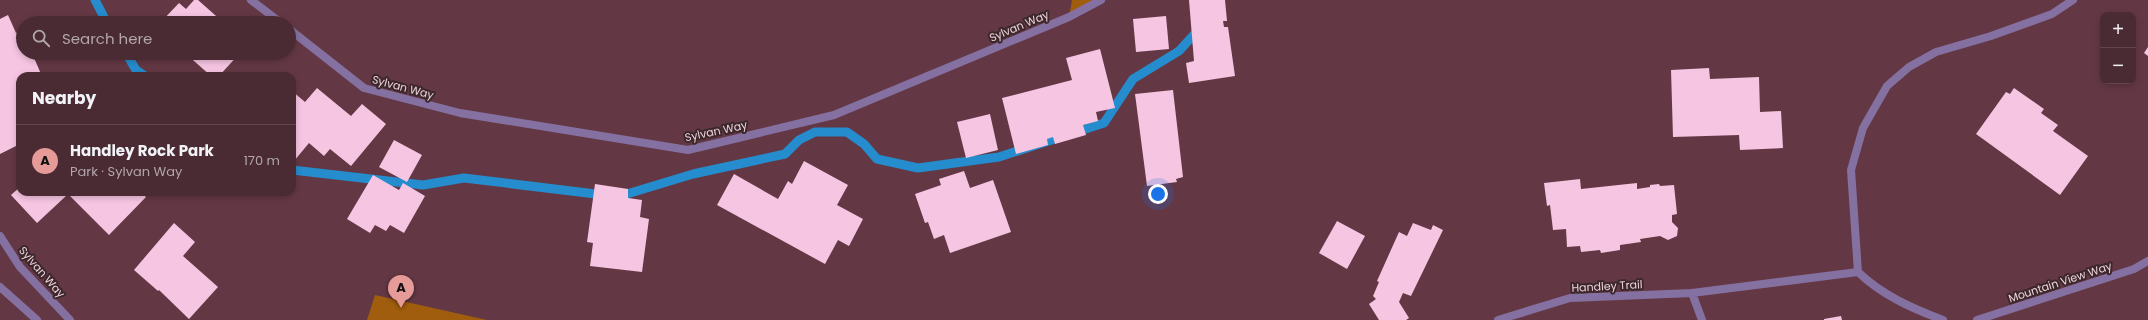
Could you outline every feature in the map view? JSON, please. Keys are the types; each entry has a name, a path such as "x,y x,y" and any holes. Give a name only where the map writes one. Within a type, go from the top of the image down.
{"street":[{"path":"252,0 272,16"},
{"name":"Sylvan Way","path":"296,35 364,88 460,114 688,150 834,115 1069,17 1101,0"},
{"path":"1943,320 1894,299 1873,287 1858,272 1851,170 1863,128 1887,86 1909,67 1936,52 1991,36 2052,14 2073,0"},
{"name":"Sylvan Way","path":"0,236 20,267 70,320"},
{"name":"Mountain View Way","path":"1977,320 2134,269 2148,261"},
{"path":"1702,320 1692,293 1858,272"},
{"path":"0,287 37,320"},
{"name":"Handley Trail","path":"1498,320 1570,298 1692,293"}],"shaded area":[{"path":"1072,0 1101,0 1069,17"},
{"path":"375,295 487,320 367,320"}],"building":[{"path":"194,0 198,0 216,16 167,16 179,3 186,9"},
{"path":"1189,0 1225,0 1227,21 1223,21 1224,27 1228,27 1235,76 1189,83 1186,63 1194,61"},
{"path":"8,15 16,33 16,60 35,60 40,72 16,72 16,146 0,154 0,19"},
{"path":"1166,16 1169,49 1136,52 1133,19"},
{"path":"2148,47 2148,56 2144,53"},
{"path":"1100,49 1115,108 1096,112 1098,121 1083,125 1086,135 1055,144 1053,137 1047,139 1048,145 1016,154 1002,98 1072,80 1066,58"},
{"path":"193,60 234,60 223,72 206,72"},
{"path":"1709,68 1710,79 1759,77 1760,112 1781,111 1783,148 1740,150 1739,135 1673,137 1671,70"},
{"path":"317,88 351,116 362,104 386,124 351,166 330,149 324,156 309,143 296,159 296,94 305,102"},
{"path":"2014,88 2044,109 2041,113 2058,125 2053,131 2088,156 2060,195 1976,134 2006,92 2010,94"},
{"path":"1173,90 1183,177 1176,179 1177,182 1147,186 1135,94"},
{"path":"990,114 998,150 966,158 957,122"},
{"path":"394,140 422,155 407,182 379,167"},
{"path":"804,161 848,185 837,205 863,219 849,246 838,240 825,264 717,205 734,174 778,199 788,181 792,184"},
{"path":"964,171 970,188 993,180 1011,232 950,253 944,235 934,239 928,222 925,223 915,194 941,185 939,179"},
{"path":"373,175 399,190 403,183 425,196 404,233 390,225 386,231 375,225 370,233 347,219"},
{"path":"1580,179 1581,189 1637,183 1637,189 1659,184 1660,186 1674,185 1677,214 1672,215 1672,222 1678,228 1677,236 1668,240 1660,236 1640,239 1641,242 1620,245 1620,250 1601,253 1600,250 1581,252 1580,246 1567,247 1566,229 1553,230 1550,205 1547,206 1544,183"},
{"path":"595,184 628,189 628,198 642,200 640,217 649,219 642,272 590,266 593,243 587,242"},
{"path":"16,191 16,196 66,196 37,223 11,195"},
{"path":"70,196 146,197 109,235"},
{"path":"1337,221 1365,236 1347,269 1319,253"},
{"path":"174,223 195,242 183,256 218,287 189,319 159,290 158,291 134,270"},
{"path":"1413,223 1431,230 1433,225 1443,230 1411,296 1403,293 1399,302 1409,318 1406,320 1379,320 1369,304 1376,299 1373,296 1379,282 1377,281 1399,232 1407,236"},
{"path":"1841,316 1842,320 1824,320 1824,319"}],"waterway":[{"path":"95,0 103,16"},
{"path":"617,197 693,174 785,154 799,140 815,132 847,132 864,144 877,159 918,168 999,157 1104,123 1133,79 1179,51 1200,28"},
{"path":"130,60 136,70 139,72"},
{"path":"296,170 423,185 464,178 604,195"}],"place":[{"name":"Handley Rock Park","path":"401,308"}]}
